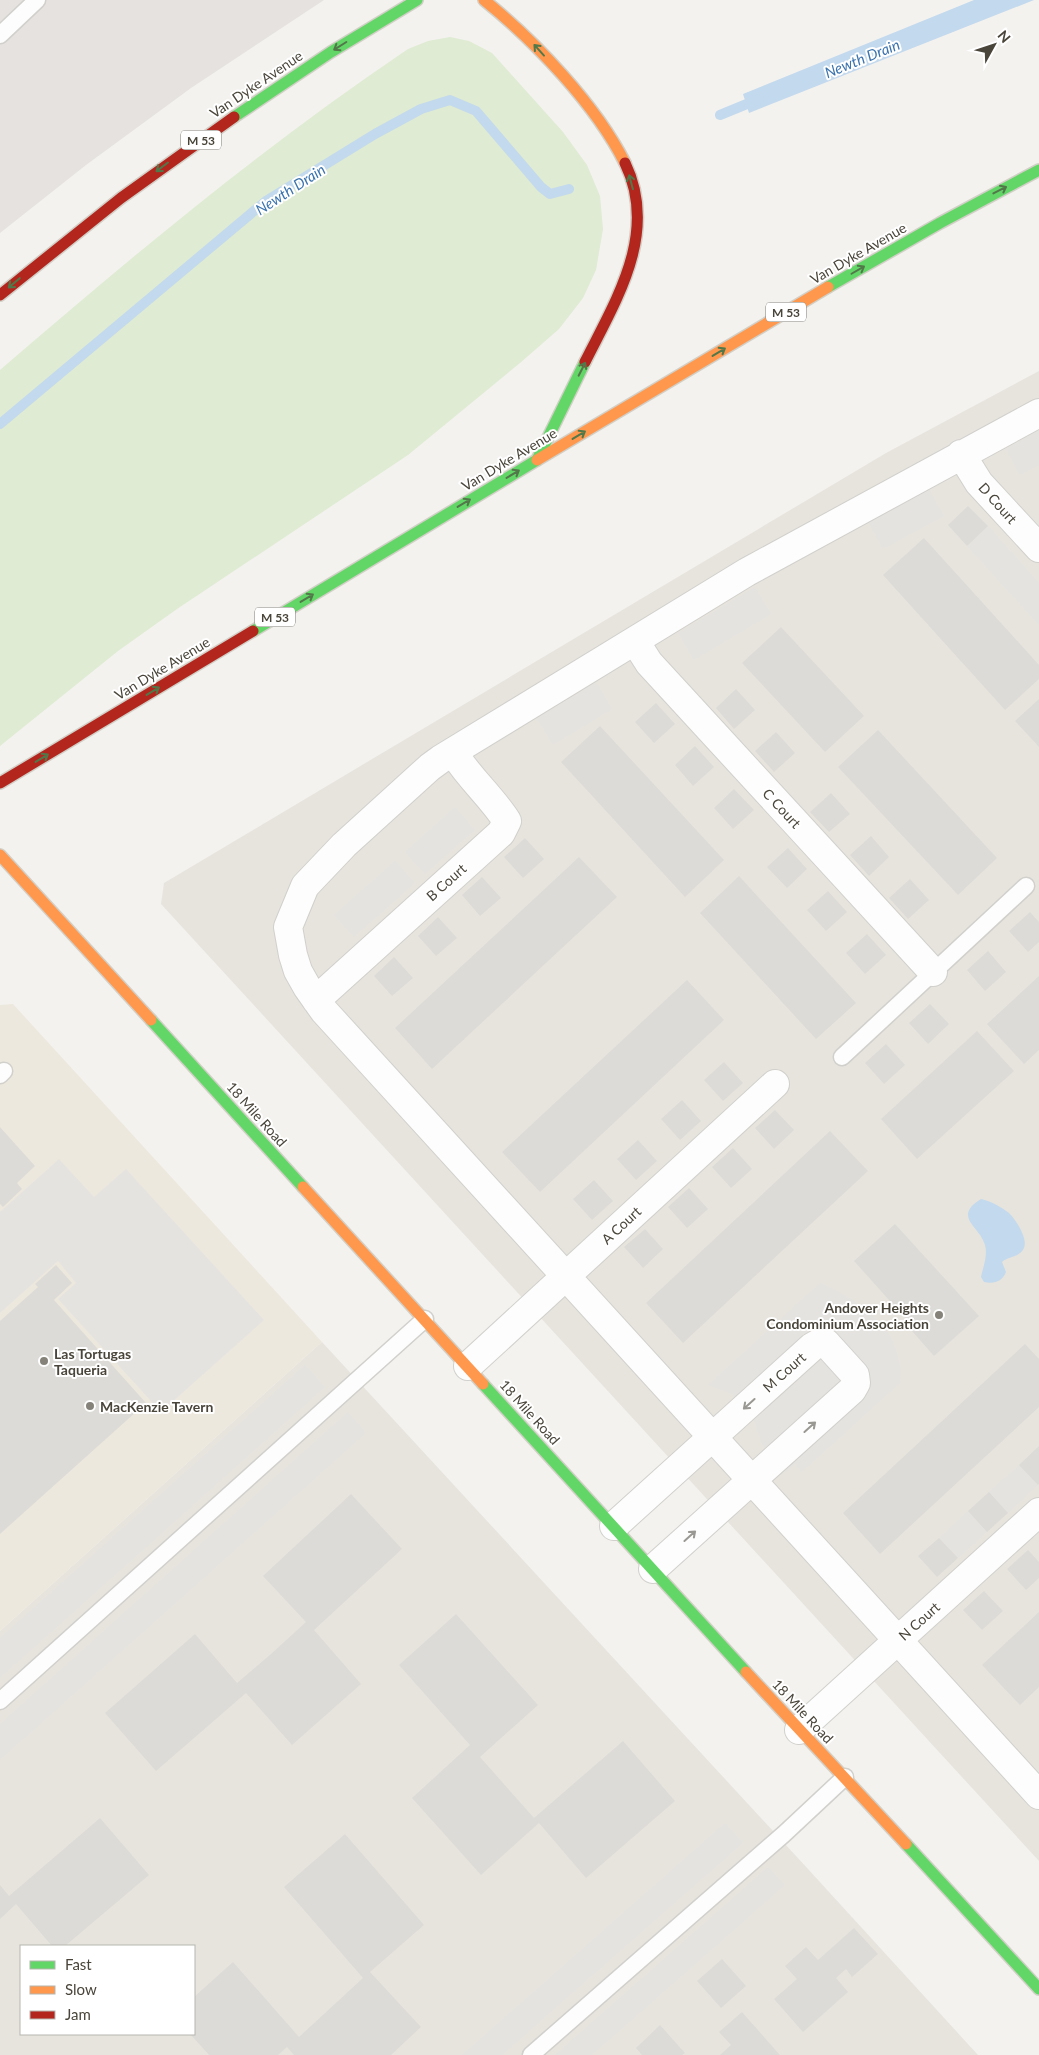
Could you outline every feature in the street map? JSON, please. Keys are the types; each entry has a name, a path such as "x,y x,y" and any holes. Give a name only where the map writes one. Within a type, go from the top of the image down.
{"main road":[{"name":"Van Dyke Avenue","path":"0,294 103,212 225,123 311,64 381,20 418,0"},
{"path":"484,0 527,37 606,128 619,150 631,178 637,207 638,230 626,279 537,460"},
{"name":"Van Dyke Avenue","path":"0,783 537,460 953,215 1039,170"},
{"name":"18 Mile Road","path":"0,855 799,1730 1039,1989"}],"street":[{"path":"1039,413 747,572 430,767 321,867 305,886 288,927 293,956 298,971 324,1011 1039,1795"},
{"name":"D Court","path":"961,454 979,483 1039,548"},
{"name":"C Court","path":"635,641 649,664 933,972"},
{"name":"B Court","path":"316,1000 501,833 507,822 499,809 464,771 453,752"},
{"name":"A Court","path":"468,1366 774,1084"},
{"name":"M Court","path":"614,1526 812,1347 819,1343 826,1343 855,1375 856,1383 852,1390 653,1569"},
{"name":"N Court","path":"799,1730 1039,1512"}],"lane":[{"path":"0,35 37,0"},
{"path":"842,1057 1026,886"},
{"path":"0,1700 425,1320"},
{"path":"531,2055 784,1834 845,1778"}],"shaded area":[{"path":"0,0 324,0 191,88 86,165 0,233"},
{"path":"1039,371 1039,1861 161,904 164,883 886,453"},
{"path":"1039,430 1039,465 1020,475 1006,449"},
{"path":"929,489 944,516 883,549 868,522"},
{"path":"988,526 1039,583 1039,625 967,546"},
{"path":"755,587 771,614 694,660 678,633"},
{"path":"596,682 612,709 553,745 537,718"},
{"path":"455,807 475,830 425,874 405,852"},
{"path":"395,861 415,883 354,937 334,915"},
{"path":"13,1004 322,1342 0,1631 0,1005"},
{"path":"59,1159 94,1197 126,1169 264,1320 161,1412 58,1299 76,1283 58,1261 0,1313 0,1212"},
{"path":"820,1283 853,1300 882,1324 891,1337 896,1350 901,1370 900,1383 802,1472 795,1464 786,1472 763,1446 754,1420 732,1394 708,1385"},
{"path":"322,1342 978,2055 0,2055 0,1631"},
{"path":"305,1365 325,1387 0,1678 0,1638"},
{"path":"348,1412 366,1433 0,1760 0,1724"},
{"path":"1019,1465 1038,1485 1008,1513 989,1492"},
{"path":"968,1511 987,1532 958,1558 939,1538"},
{"path":"725,1823 743,1843 502,2055 462,2055"},
{"path":"768,1867 785,1885 592,2055 555,2055"}],"green space":[{"path":"450,37 469,41 492,53 563,132 587,165 600,196 603,229 596,270 583,298 559,329 408,455 177,609 118,651 0,746 0,370 199,203 302,124 408,49 428,41"}],"water":[{"path":"974,0 1034,0 749,113 743,94"},
{"path":"981,1199 996,1204 1009,1213 1023,1234 1025,1244 1022,1251 1017,1255 1002,1262 1006,1272 1000,1280 991,1283 984,1282 981,1277 986,1249 982,1238 970,1222 968,1216 973,1205"}],"building":[{"path":"968,506 988,526 967,546 948,525"},
{"path":"924,538 1039,665 1039,679 1005,710 883,575"},
{"path":"781,627 864,716 825,752 742,663"},
{"path":"736,689 755,710 734,729 716,708"},
{"path":"1039,699 1039,747 1015,721"},
{"path":"656,703 675,724 654,743 635,722"},
{"path":"600,726 724,860 685,897 561,762"},
{"path":"878,730 997,858 958,895 838,767"},
{"path":"776,732 795,753 774,772 755,751"},
{"path":"695,746 714,767 693,786 675,765"},
{"path":"734,789 754,810 733,829 714,808"},
{"path":"831,793 850,814 829,832 810,812"},
{"path":"871,836 889,857 869,876 850,855"},
{"path":"525,838 544,859 523,878 504,857"},
{"path":"788,848 807,869 787,888 767,867"},
{"path":"579,857 617,897 432,1069 395,1028"},
{"path":"739,876 856,1003 816,1039 700,913"},
{"path":"482,877 501,898 480,916 462,895"},
{"path":"910,879 929,900 908,919 889,898"},
{"path":"828,891 847,912 826,931 807,910"},
{"path":"1030,912 1039,922 1039,942 1028,952 1009,931"},
{"path":"438,917 457,938 436,956 418,936"},
{"path":"867,934 886,955 865,974 846,953"},
{"path":"988,951 1006,972 985,991 967,970"},
{"path":"394,957 413,978 392,996 374,976"},
{"path":"1039,976 1039,1050 1024,1064 987,1024"},
{"path":"687,980 724,1020 540,1192 502,1152"},
{"path":"930,1004 949,1024 928,1044 909,1023"},
{"path":"977,1031 1014,1071 917,1159 881,1119"},
{"path":"886,1044 905,1065 884,1084 865,1063"},
{"path":"724,1062 743,1083 723,1101 704,1080"},
{"path":"682,1100 701,1121 680,1140 661,1119"},
{"path":"775,1110 794,1130 774,1149 755,1128"},
{"path":"0,1127 35,1166 17,1183 22,1189 3,1207 0,1204"},
{"path":"830,1131 868,1171 683,1343 646,1303"},
{"path":"638,1140 657,1161 636,1180 617,1159"},
{"path":"733,1148 752,1169 731,1188 712,1167"},
{"path":"594,1180 613,1201 592,1220 573,1199"},
{"path":"689,1188 708,1209 687,1228 668,1207"},
{"path":"895,1224 979,1316 934,1356 904,1322 907,1320 854,1261"},
{"path":"645,1229 663,1249 643,1268 624,1247"},
{"path":"56,1265 72,1283 54,1300 146,1403 0,1534 0,1321 38,1287 35,1284"},
{"path":"1025,1344 1039,1359 1039,1407 880,1554 843,1513"},
{"path":"1039,1446 1039,1484 1038,1485 1019,1465"},
{"path":"989,1492 1008,1513 987,1532 968,1511"},
{"path":"351,1494 402,1549 314,1630 361,1684 292,1745 246,1693 156,1771 105,1713 195,1634 237,1683 271,1654 306,1622 263,1576"},
{"path":"939,1538 958,1558 937,1577 918,1556"},
{"path":"1028,1550 1039,1562 1039,1578 1026,1590 1007,1569"},
{"path":"984,1591 1003,1611 982,1630 963,1610"},
{"path":"1039,1612 1039,1687 1020,1705 982,1665"},
{"path":"456,1614 538,1705 480,1757 534,1818 623,1741 675,1801 586,1878 539,1823 481,1875 412,1798 470,1745 399,1665"},
{"path":"100,1818 149,1875 66,1945 51,1945 16,1904 0,1919 0,1885 9,1896"},
{"path":"345,1834 424,1925 370,1972 421,2027 391,2055 294,2055 287,2047 278,2055 209,2055 191,2035 195,2035 195,1996 233,1962 299,2037 363,1978 284,1887"},
{"path":"854,1928 878,1954 852,1977 846,1969 836,1978 848,1992 803,2032 774,1999 797,1979 785,1966 806,1947 818,1960"},
{"path":"722,1959 746,1986 721,2008 697,1981"},
{"path":"742,2012 780,2055 720,2055 731,2045 719,2032"},
{"path":"660,2025 685,2053 682,2055 642,2055 636,2048"}],"waterway":[{"name":"Newth Drain","path":"720,115 759,99"},
{"name":"Newth Drain","path":"0,424 266,201 375,134 421,109 450,100 476,111 541,187 550,194 569,189"}],"traffic: fast":[{"path":"234,117 331,52 417,0"},
{"path":"828,287 940,223 1039,170"},
{"path":"537,460 585,362"},
{"path":"253,631 537,460"},
{"path":"151,1020 303,1187"},
{"path":"483,1384 746,1672"},
{"path":"906,1844 1039,1989"}],"traffic: slow":[{"path":"484,0 504,16 563,75 598,119 625,163"},
{"path":"537,460 828,287"},
{"path":"0,855 151,1020"},
{"path":"303,1187 483,1384"},
{"path":"746,1672 906,1844"}],"traffic: jam":[{"path":"0,295 121,198 234,117"},
{"path":"585,362 620,290 629,266 635,240 637,215 634,189 625,163"},
{"path":"0,783 253,631"}],"place":[{"name":"Andover Heights Condominium Association","path":"939,1315"},
{"name":"Las Tortugas Taqueria","path":"44,1361"},
{"name":"MacKenzie Tavern","path":"90,1406"}]}
